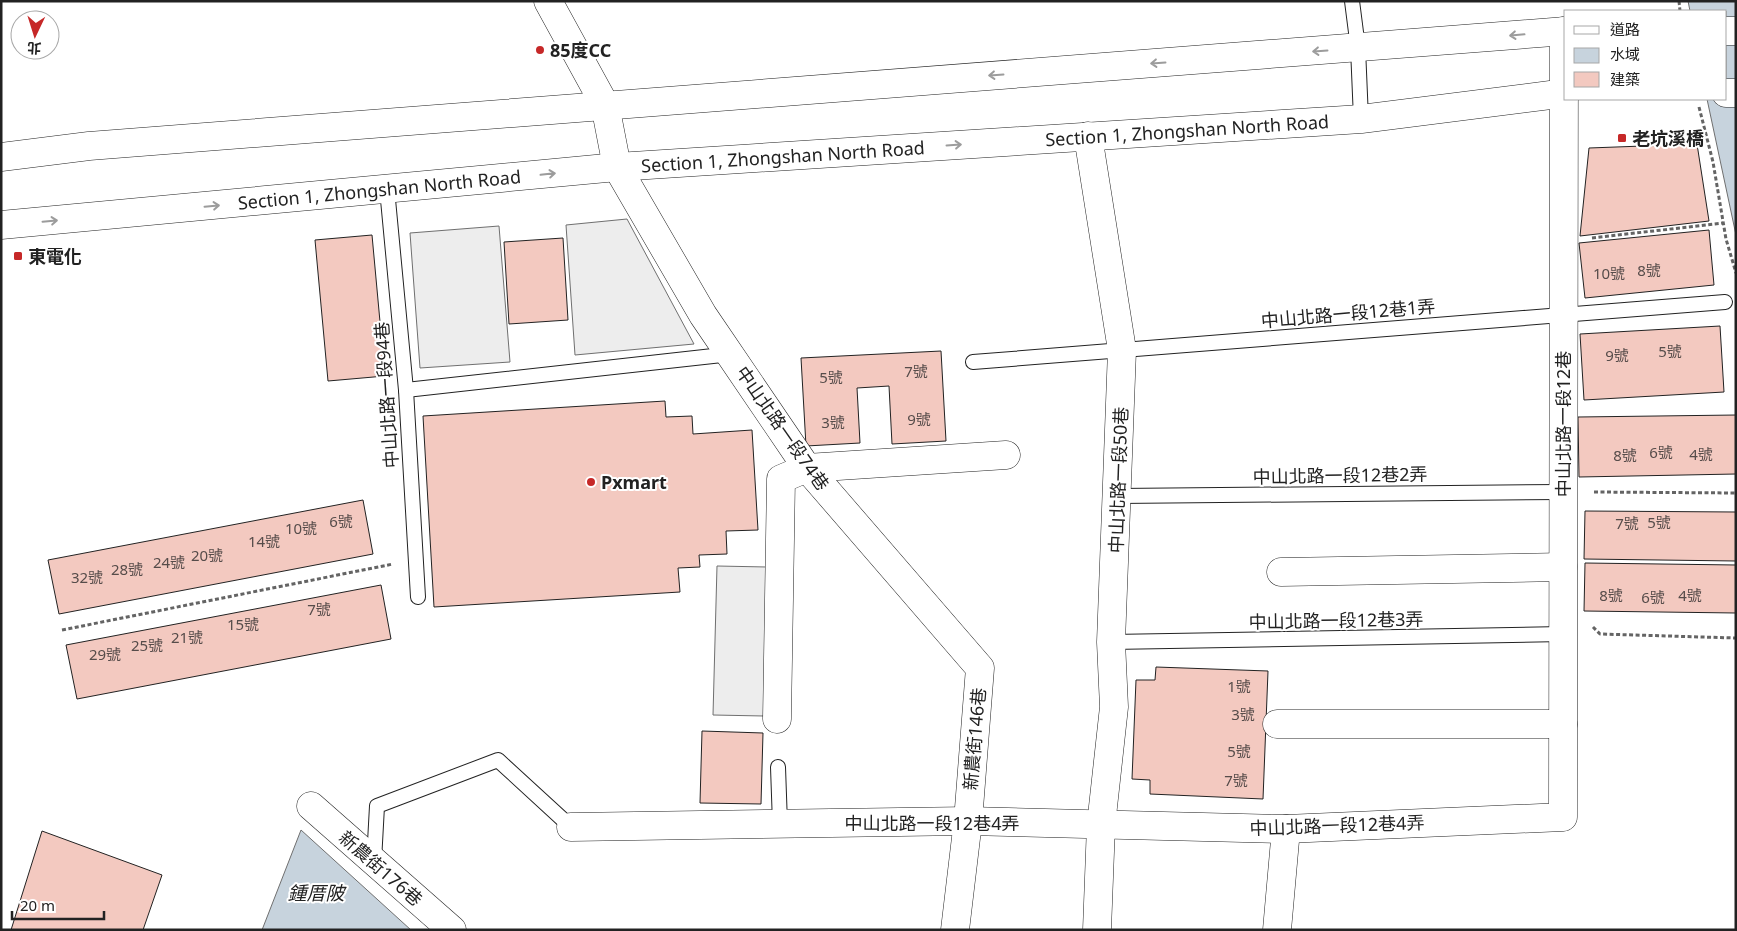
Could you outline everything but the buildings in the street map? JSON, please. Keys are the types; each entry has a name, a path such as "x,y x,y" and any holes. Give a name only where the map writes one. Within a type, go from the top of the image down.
{"street":[{"path":"548,1 605,105 616,167"},
{"path":"1,157 99,145 1564,31"},
{"name":"Section 1, Zhongshan North Road","path":"1,225 616,167 1361,119 1564,93"},
{"name":"中山北路一段12巷","path":"1565,100 1564,315 1576,492 1563,567 1562,724 1570,817"},
{"name":"中山北路一段50巷","path":"1088,136 1122,350 1111,642 1114,708 1102,825 1097,930"},
{"name":"中山北路一段74巷","path":"616,167 703,315 807,468 980,668"},
{"path":"777,718 781,480 807,468 1006,455"},
{"path":"1281,572 1563,567"},
{"name":"新農街146巷","path":"955,930 968,821 980,668"},
{"path":"1277,724 1562,724"},
{"name":"新農街176巷","path":"311,806 452,930"},
{"name":"中山北路一段12巷4弄","path":"571,827 968,821 1286,829 1570,817"},
{"path":"1277,930 1286,829"}],"lane":[{"path":"1352,1 1358,48 1361,119"},
{"name":"中山北路一段94巷","path":"387,189 406,390 418,597"},
{"name":"中山北路一段12巷1弄","path":"973,362 1725,302"},
{"path":"406,390 731,354"},
{"name":"中山北路一段12巷2弄","path":"1118,496 1576,492"},
{"name":"中山北路一段12巷3弄","path":"1111,642 1563,634"},
{"name":"中山北路一段12巷4弄","path":"374,862 377,806 498,760 571,827"},
{"path":"778,767 780,824"}],"path":[{"path":"1697,100 1713,162 1724,223 1736,273"},
{"path":"1564,240 1724,223"},
{"path":"1576,492 1736,493"},
{"path":"62,630 385,566"},
{"path":"1587,620 1600,634 1736,638"}],"shaded area":[{"path":"627,219 694,344 575,355 566,225"},
{"path":"499,226 510,362 420,368 410,233"},
{"path":"717,566 767,567 764,716 713,715"}],"water":[{"path":"1688,1 1736,1 1736,235 1707,100 1727,100 1727,10 1690,10"},
{"name":"鍾厝陂","path":"301,830 411,930 262,930"}],"place":[{"name":"85度CC","path":"540,50"},
{"name":"老坑溪橋","path":"1622,138"},
{"name":"東電化","path":"18,256"},
{"name":"Pxmart","path":"591,482"}]}
